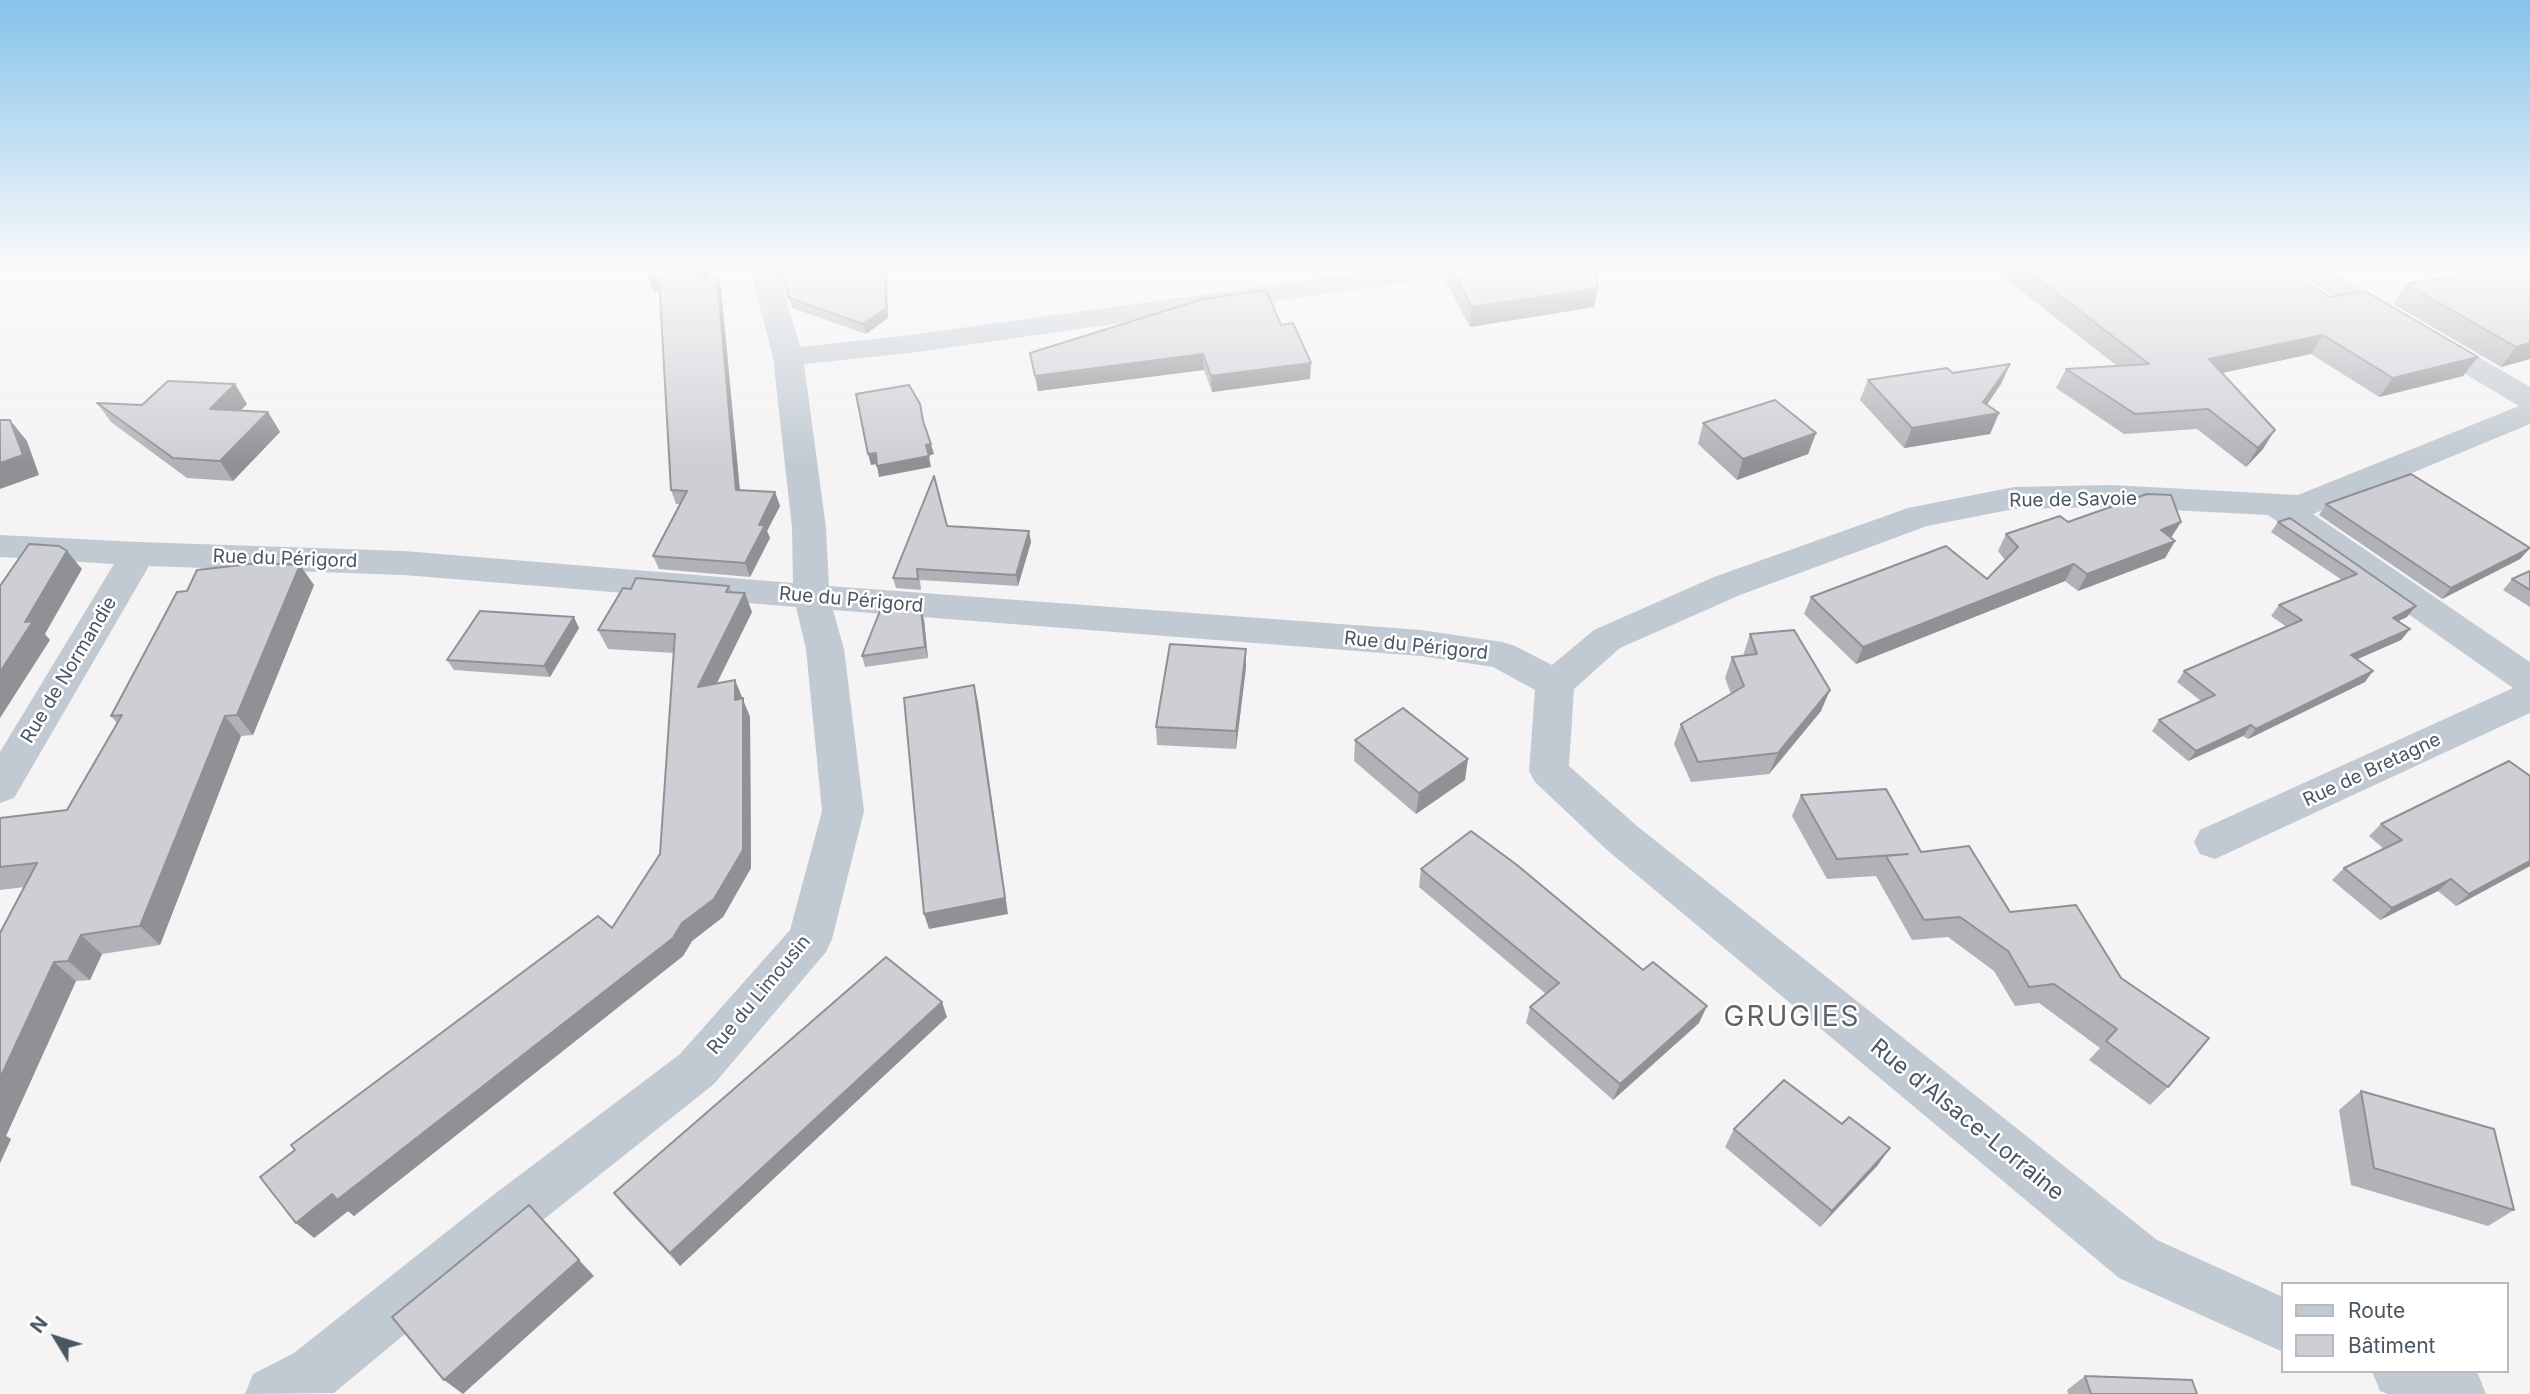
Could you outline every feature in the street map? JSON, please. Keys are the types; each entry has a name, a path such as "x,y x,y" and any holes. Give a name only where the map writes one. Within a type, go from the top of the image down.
{"street":[{"name":"Rue du Limousin","path":"273,1394 314,1373 506,1217 697,1069 810,939 843,811 825,649 811,596 809,528 788,357 781,333"},
{"path":"788,357 988,333"},
{"path":"2417,333 2530,400"},
{"name":"Rue de Savoie","path":"1555,684 1607,639 1727,586 1920,516 2014,498 2111,496 2302,506 2530,413"},
{"path":"2277,505 2530,681"},
{"name":"Rue du Périgord","path":"0,546 138,554 404,563 1421,643 1502,655 1555,684"},
{"name":"Rue de Normandie","path":"0,787 138,554"},
{"name":"Rue d'Alsace-Lorraine","path":"1555,684 1549,771 1622,838 2138,1259 2282,1325"},
{"name":"Rue de Bretagne","path":"2215,842 2530,697"},
{"path":"2405,1373 2458,1394"}],"building":[{"path":"662,333 722,333 736,490 775,492 759,525 765,525 745,563 653,556 687,491 671,490"},
{"path":"1094,333 1298,333 1311,363 1211,376 1203,354 1035,376 1030,353"},
{"path":"2109,333 2437,333 2478,357 2393,378 2323,335 2209,359 2275,430 2258,448 2208,409 2135,414 2066,369 2149,364"},
{"path":"2492,333 2530,333 2530,343 2516,347"},
{"path":"2010,364 1983,402 1999,413 1912,428 1868,380 1947,368 1953,373"},
{"path":"168,381 235,384 210,409 268,412 220,461 173,458 97,403 142,405"},
{"path":"909,385 920,404 931,444 926,445 929,456 877,466 876,453 868,454 856,394"},
{"path":"1775,400 1816,433 1743,459 1703,423"},
{"path":"0,420 10,420 23,455 0,463"},
{"path":"2411,474 2530,548 2451,588 2326,504"},
{"path":"934,476 947,526 1029,531 1016,575 917,569 918,579 893,578"},
{"path":"2147,494 2171,495 2181,522 2161,530 2175,541 2087,574 2074,564 1863,647 1811,597 1946,546 1987,579 2018,547 2006,534 2060,516 2068,522"},
{"path":"2290,518 2416,606 2393,618 2410,629 2351,655 2373,671 2256,729 2251,725 2196,751 2159,720 2215,695 2184,671 2302,620 2279,605 2357,574 2278,522"},
{"path":"29,544 59,546 67,551 25,622 33,621 0,672 0,586"},
{"path":"259,563 300,565 237,715 225,716 140,926 81,935 68,961 54,962 0,1078 0,933 37,863 0,867 0,818 67,810 122,715 111,716 177,592 187,591 197,570"},
{"path":"2530,571 2530,590 2512,579"},
{"path":"636,578 729,586 726,592 745,593 698,687 735,680 735,700 743,698 743,850 714,899 682,923 673,938 337,1200 332,1194 296,1223 260,1177 295,1150 291,1145 598,916 612,928 660,854 675,634 598,630 623,588 631,589"},
{"path":"882,606 921,609 925,647 862,656"},
{"path":"480,611 574,617 544,666 447,660"},
{"path":"1794,630 1830,690 1778,753 1698,762 1681,724 1744,686 1732,657 1757,654 1750,634"},
{"path":"1170,644 1246,649 1236,731 1156,727"},
{"path":"974,685 1005,898 924,914 904,698"},
{"path":"1403,708 1468,759 1419,793 1355,740"},
{"path":"2509,761 2530,776 2530,861 2469,894 2451,879 2392,908 2344,868 2402,840 2381,824"},
{"path":"1886,789 1921,852 1969,846 2010,912 2076,905 2121,978 2209,1038 2168,1087 2106,1041 2117,1029 2054,984 2029,987 2008,951 1960,917 1924,920 1886,856 1908,854 1837,859 1801,795"},
{"path":"1471,831 1517,865 1643,970 1653,962 1707,1006 1620,1084 1530,1007 1559,983 1421,869"},
{"path":"886,957 942,1002 670,1253 614,1193"},
{"path":"1784,1080 1842,1124 1849,1117 1890,1148 1832,1211 1734,1129"},
{"path":"2361,1091 2494,1129 2514,1210 2374,1168"},
{"path":"529,1205 579,1260 444,1380 392,1317"},
{"path":"2085,1376 2192,1380 2197,1394 2091,1394"}],"district":[{"name":"GRUGIES","path":"1792,1018"}]}
